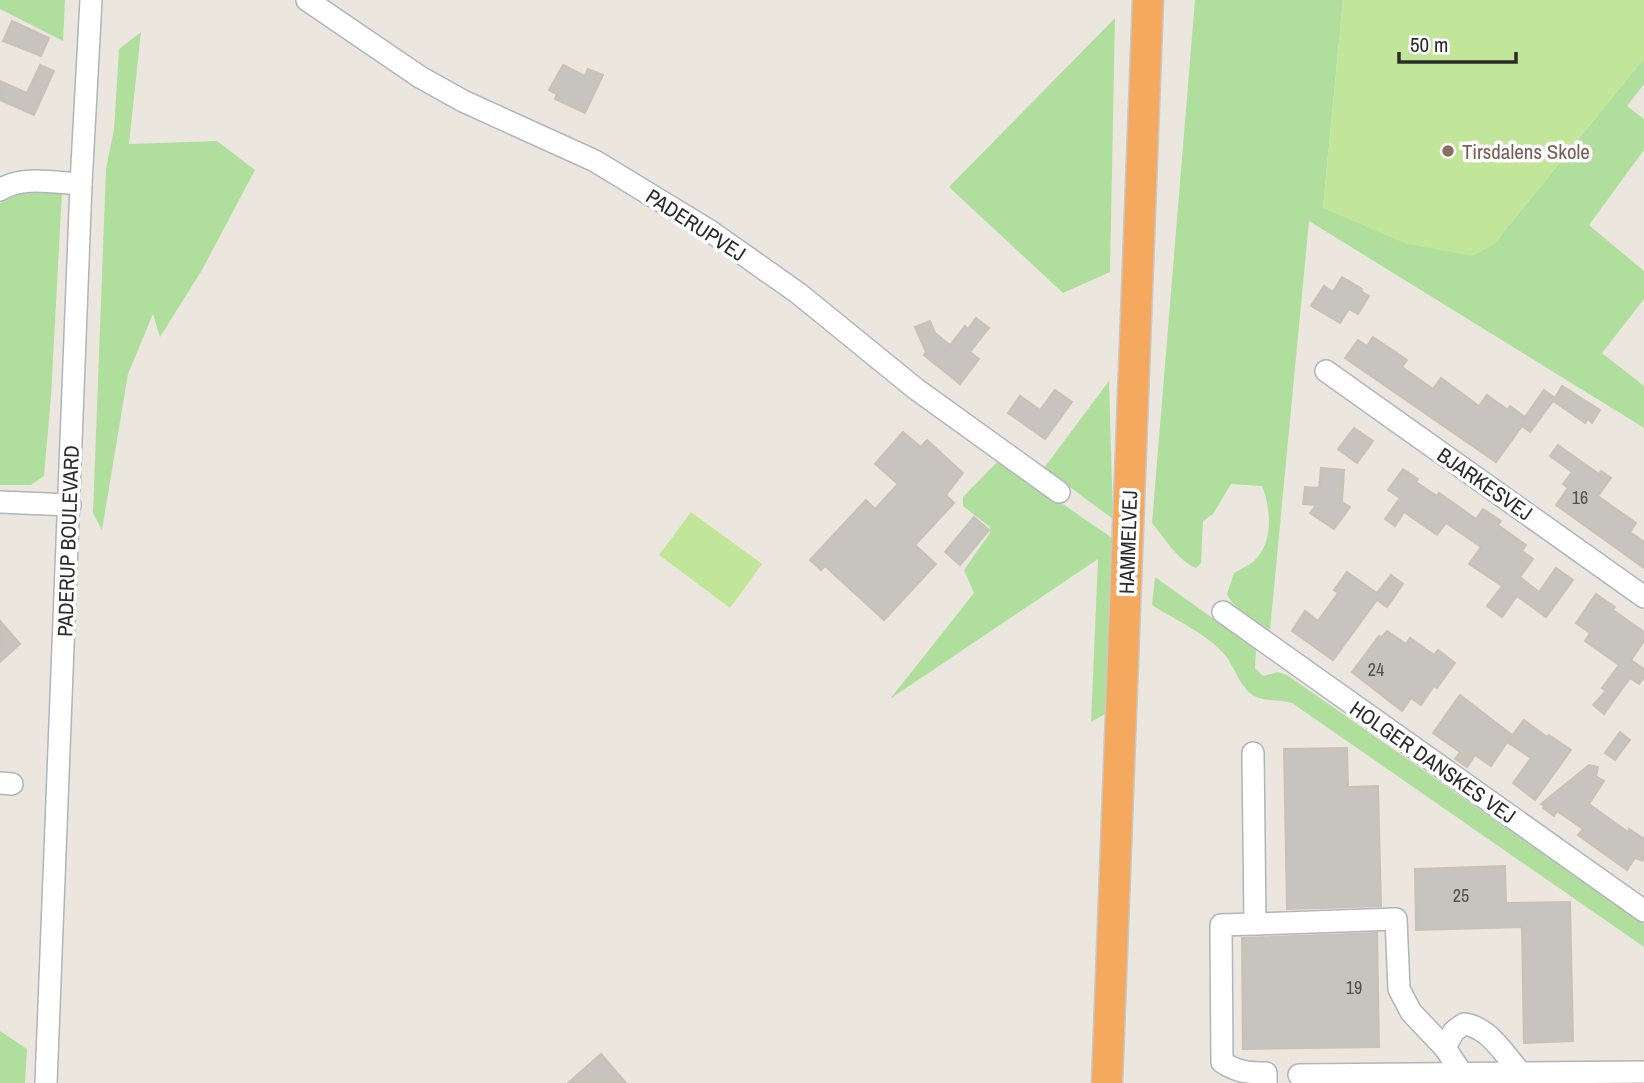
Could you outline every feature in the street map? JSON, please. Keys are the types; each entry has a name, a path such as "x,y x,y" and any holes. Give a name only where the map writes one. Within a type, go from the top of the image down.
{"highway":[{"name":"HAMMELVEJ","path":"1107,1083 1148,0"}],"street":[{"name":"PADERUP BOULEVARD","path":"46,1083 81,184 91,0"},
{"name":"PADERUPVEJ","path":"307,0 420,77 463,101 595,162 710,231 798,293 916,389 1059,492"},
{"path":"0,190 8,184 25,181 81,184"},
{"name":"BJARKESVEJ","path":"1326,371 1644,597"},
{"path":"0,502 70,505"},
{"name":"HOLGER DANSKES VEJ","path":"1223,612 1644,912"},
{"path":"1253,753 1255,924"},
{"path":"1266,1083 1266,1073 1234,1070 1222,1062 1220,925 1396,919 1399,989 1411,1012 1445,1048 1461,1072"},
{"path":"1445,1048 1454,1031 1464,1024 1476,1025 1520,1072"},
{"path":"1298,1075 1644,1072"}],"green space":[{"path":"0,0 65,0 63,41 0,9"},
{"path":"1195,0 1343,0 1323,208 1494,244 1644,58 1644,84 1627,106 1644,119 1644,150 1589,225 1644,271 1644,299 1602,353 1644,386 1644,428 1309,221 1270,630 1240,610 1227,594 1234,573 1254,561 1265,545 1269,515 1262,486 1231,484 1213,514 1203,521 1201,563 1196,568 1177,554 1152,523"},
{"name":"Tirsdalens Skole","path":"1343,0 1644,0 1644,58 1494,244 1473,256 1407,244 1323,208"},
{"path":"1115,18 1110,272 1063,293 949,187"},
{"path":"141,32 129,144 217,141 255,170 202,270 160,337 153,314 128,374 102,530 93,513 106,169 114,129 119,49"},
{"path":"27,190 62,191 44,476 31,485 0,485 0,203"},
{"path":"1109,381 1113,519 1044,468"},
{"path":"999,460 1112,538 1112,710 1091,722 1098,559 890,699 974,593 964,570 990,533 990,527 963,506 963,497"},
{"path":"691,512 762,564 730,608 659,555"},
{"path":"1155,577 1253,647 1256,651 1255,668 1263,676 1278,672 1287,675 1644,924 1644,947 1292,703 1254,696 1218,648 1152,605"},
{"path":"0,1031 27,1049 25,1083 0,1083"}],"building":[{"path":"12,21 49,38 41,56 3,41"},
{"path":"40,65 54,71 34,115 0,100 0,81 27,93"},
{"path":"563,65 585,76 588,69 603,75 585,113 555,99 557,94 549,90"},
{"path":"1342,277 1369,296 1358,314 1349,309 1340,323 1311,306 1324,286 1333,292"},
{"path":"976,318 989,328 970,352 979,359 960,384 924,355 926,352 915,327 930,321 935,333 950,345 965,326 968,329"},
{"path":"1373,337 1407,360 1402,367 1433,389 1441,378 1479,406 1487,395 1508,410 1510,406 1525,417 1544,390 1555,398 1562,386 1600,410 1592,423 1588,419 1585,423 1553,401 1530,432 1522,426 1496,462 1345,358 1358,340 1367,346"},
{"path":"1055,390 1072,402 1045,439 1008,413 1020,396 1040,410"},
{"path":"1354,428 1373,441 1357,463 1338,449"},
{"path":"903,432 921,447 927,440 963,473 946,495 954,503 915,545 936,564 884,620 825,566 821,570 810,560 866,500 875,509 898,484 875,464"},
{"path":"1558,445 1599,474 1601,471 1611,478 1598,496 1636,523 1630,532 1644,542 1644,568 1556,505 1568,488 1563,484 1572,472 1550,456"},
{"path":"1321,468 1344,470 1342,502 1350,507 1334,529 1310,513 1316,505 1303,504 1305,487 1319,488"},
{"path":"1403,469 1418,479 1416,482 1437,496 1439,493 1476,519 1483,509 1501,521 1498,525 1526,545 1522,551 1533,559 1520,577 1539,592 1556,568 1573,580 1546,617 1517,596 1502,617 1487,606 1502,586 1469,564 1481,547 1446,523 1437,535 1404,512 1395,526 1385,519 1400,498 1388,490"},
{"path":"974,517 989,530 960,565 945,552"},
{"path":"1347,572 1377,593 1391,575 1403,584 1387,607 1377,600 1333,660 1292,631 1305,611 1318,621 1338,593 1334,590"},
{"path":"1596,594 1644,632 1644,641 1631,660 1644,669 1644,677 1639,684 1630,678 1604,714 1593,705 1606,691 1602,688 1619,665 1585,641 1590,633 1576,623"},
{"path":"0,621 20,644 0,662"},
{"path":"1387,631 1406,644 1410,638 1434,655 1438,650 1455,663 1421,705 1411,698 1402,711 1352,672 1379,636 1381,638"},
{"path":"1460,695 1512,735 1491,766 1475,755 1467,767 1455,759 1460,752 1433,733"},
{"path":"1524,720 1571,750 1535,800 1513,783 1531,758 1507,742"},
{"path":"1620,732 1630,740 1615,760 1605,753"},
{"path":"1347,748 1348,787 1378,786 1381,906 1287,909 1284,749"},
{"path":"1589,765 1598,767 1596,776 1604,781 1589,804 1628,832 1629,829 1644,839 1644,861 1635,858 1627,870 1578,835 1583,829 1557,811 1554,816 1541,804"},
{"path":"1505,866 1506,903 1570,902 1573,1041 1524,1043 1522,927 1416,930 1415,869"},
{"path":"1377,933 1379,1047 1243,1049 1242,938"},
{"path":"601,1054 626,1083 568,1083"}],"place":[{"name":"Tirsdalens Skole","path":"1448,151"}]}
